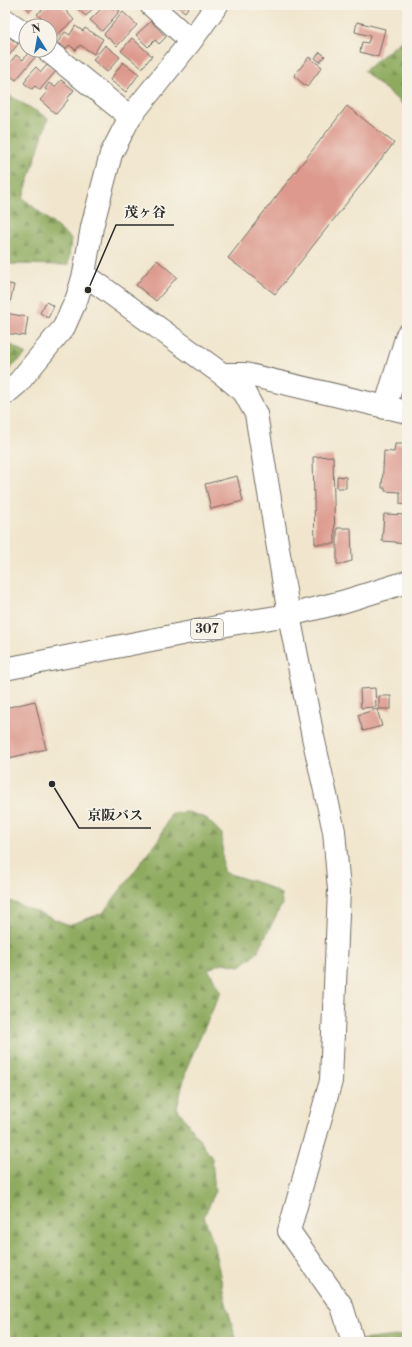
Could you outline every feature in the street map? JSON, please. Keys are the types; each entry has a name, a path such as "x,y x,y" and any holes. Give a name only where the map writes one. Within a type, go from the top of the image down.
{"main road":[{"path":"152,5 191,41"},
{"path":"5,394 18,383 64,327 77,298 84,274 92,227 111,154 130,117 191,41 217,5"},
{"path":"5,20 18,29"},
{"path":"57,58 130,117"},
{"path":"84,274 222,374 244,392 256,414 289,615 313,736 334,830 339,890 331,1081 289,1231 342,1306 353,1342"},
{"path":"385,408 407,335"},
{"path":"222,374 245,374 407,412"},
{"name":"307","path":"5,669 232,624 289,615 342,602 407,582"}],"green space":[{"path":"407,36 407,108 364,71"},
{"path":"5,93 48,118 23,198 71,239 68,265 5,264"},
{"path":"5,341 26,354 5,373"},
{"path":"188,812 206,818 222,834 223,872 262,884 281,894 282,904 257,953 240,966 223,963 208,969 221,991 187,1067 177,1108 212,1158 215,1193 204,1216 213,1242 226,1303 237,1342 5,1342 5,899 69,925 103,913 160,837 171,813"},
{"path":"407,1335 407,1342 342,1342"}],"building":[{"path":"24,5 35,5 30,11"},
{"path":"48,5 61,5 74,20 58,34 58,18 41,18 37,14"},
{"path":"73,5 96,5 86,16"},
{"path":"105,5 108,5 113,9 115,7 120,11 102,31 90,20"},
{"path":"175,5 190,5 185,12"},
{"path":"123,12 137,25 117,46 104,34"},
{"path":"151,21 166,37 159,44 155,40 148,47 136,35"},
{"path":"357,22 385,29 378,57 360,52 362,42 368,43 370,36 355,32"},
{"path":"75,26 83,31 85,28 103,39 94,54 80,45 76,50 69,45 66,49 58,44 65,32 70,35"},
{"path":"5,34 18,44 5,61"},
{"path":"132,38 152,56 142,68 121,51"},
{"path":"105,45 120,57 107,72 93,60"},
{"path":"320,52 325,56 320,62 315,58"},
{"path":"16,55 18,58 23,60 25,58 34,58 16,80 5,72 5,69"},
{"path":"309,57 322,67 307,87 294,76"},
{"path":"123,62 139,74 126,92 110,80"},
{"path":"47,65 56,71 40,90 35,86 32,89 24,83 27,79 26,78 36,67 41,72"},
{"path":"61,80 74,90 56,114 40,100 48,91 45,89 49,83 55,87"},
{"path":"347,106 394,143 275,294 228,258"},
{"path":"157,260 177,277 156,301 136,285"},
{"path":"5,283 14,285 9,307 5,306"},
{"path":"46,302 54,306 48,318 40,313"},
{"path":"5,313 28,317 25,336 5,333"},
{"path":"407,371 407,393 400,391"},
{"path":"399,392 407,394 407,406 396,402"},
{"path":"395,444 407,444 407,505 400,504 400,492 385,491 385,488 382,488 384,451 394,452"},
{"path":"333,456 335,544 315,544 313,457"},
{"path":"237,476 243,501 211,509 205,484"},
{"path":"337,476 346,477 346,488 337,488"},
{"path":"384,514 407,515 407,544 382,541"},
{"path":"337,528 351,528 352,561 337,564"},
{"path":"375,688 376,707 361,708 360,689"},
{"path":"379,696 391,696 391,709 379,709"},
{"path":"35,701 46,749 5,759 5,708"},
{"path":"377,709 382,726 363,731 358,715"}],"place":[{"name":"茂ヶ谷","path":"88,290"},
{"name":"京阪バス","path":"52,784"}]}
